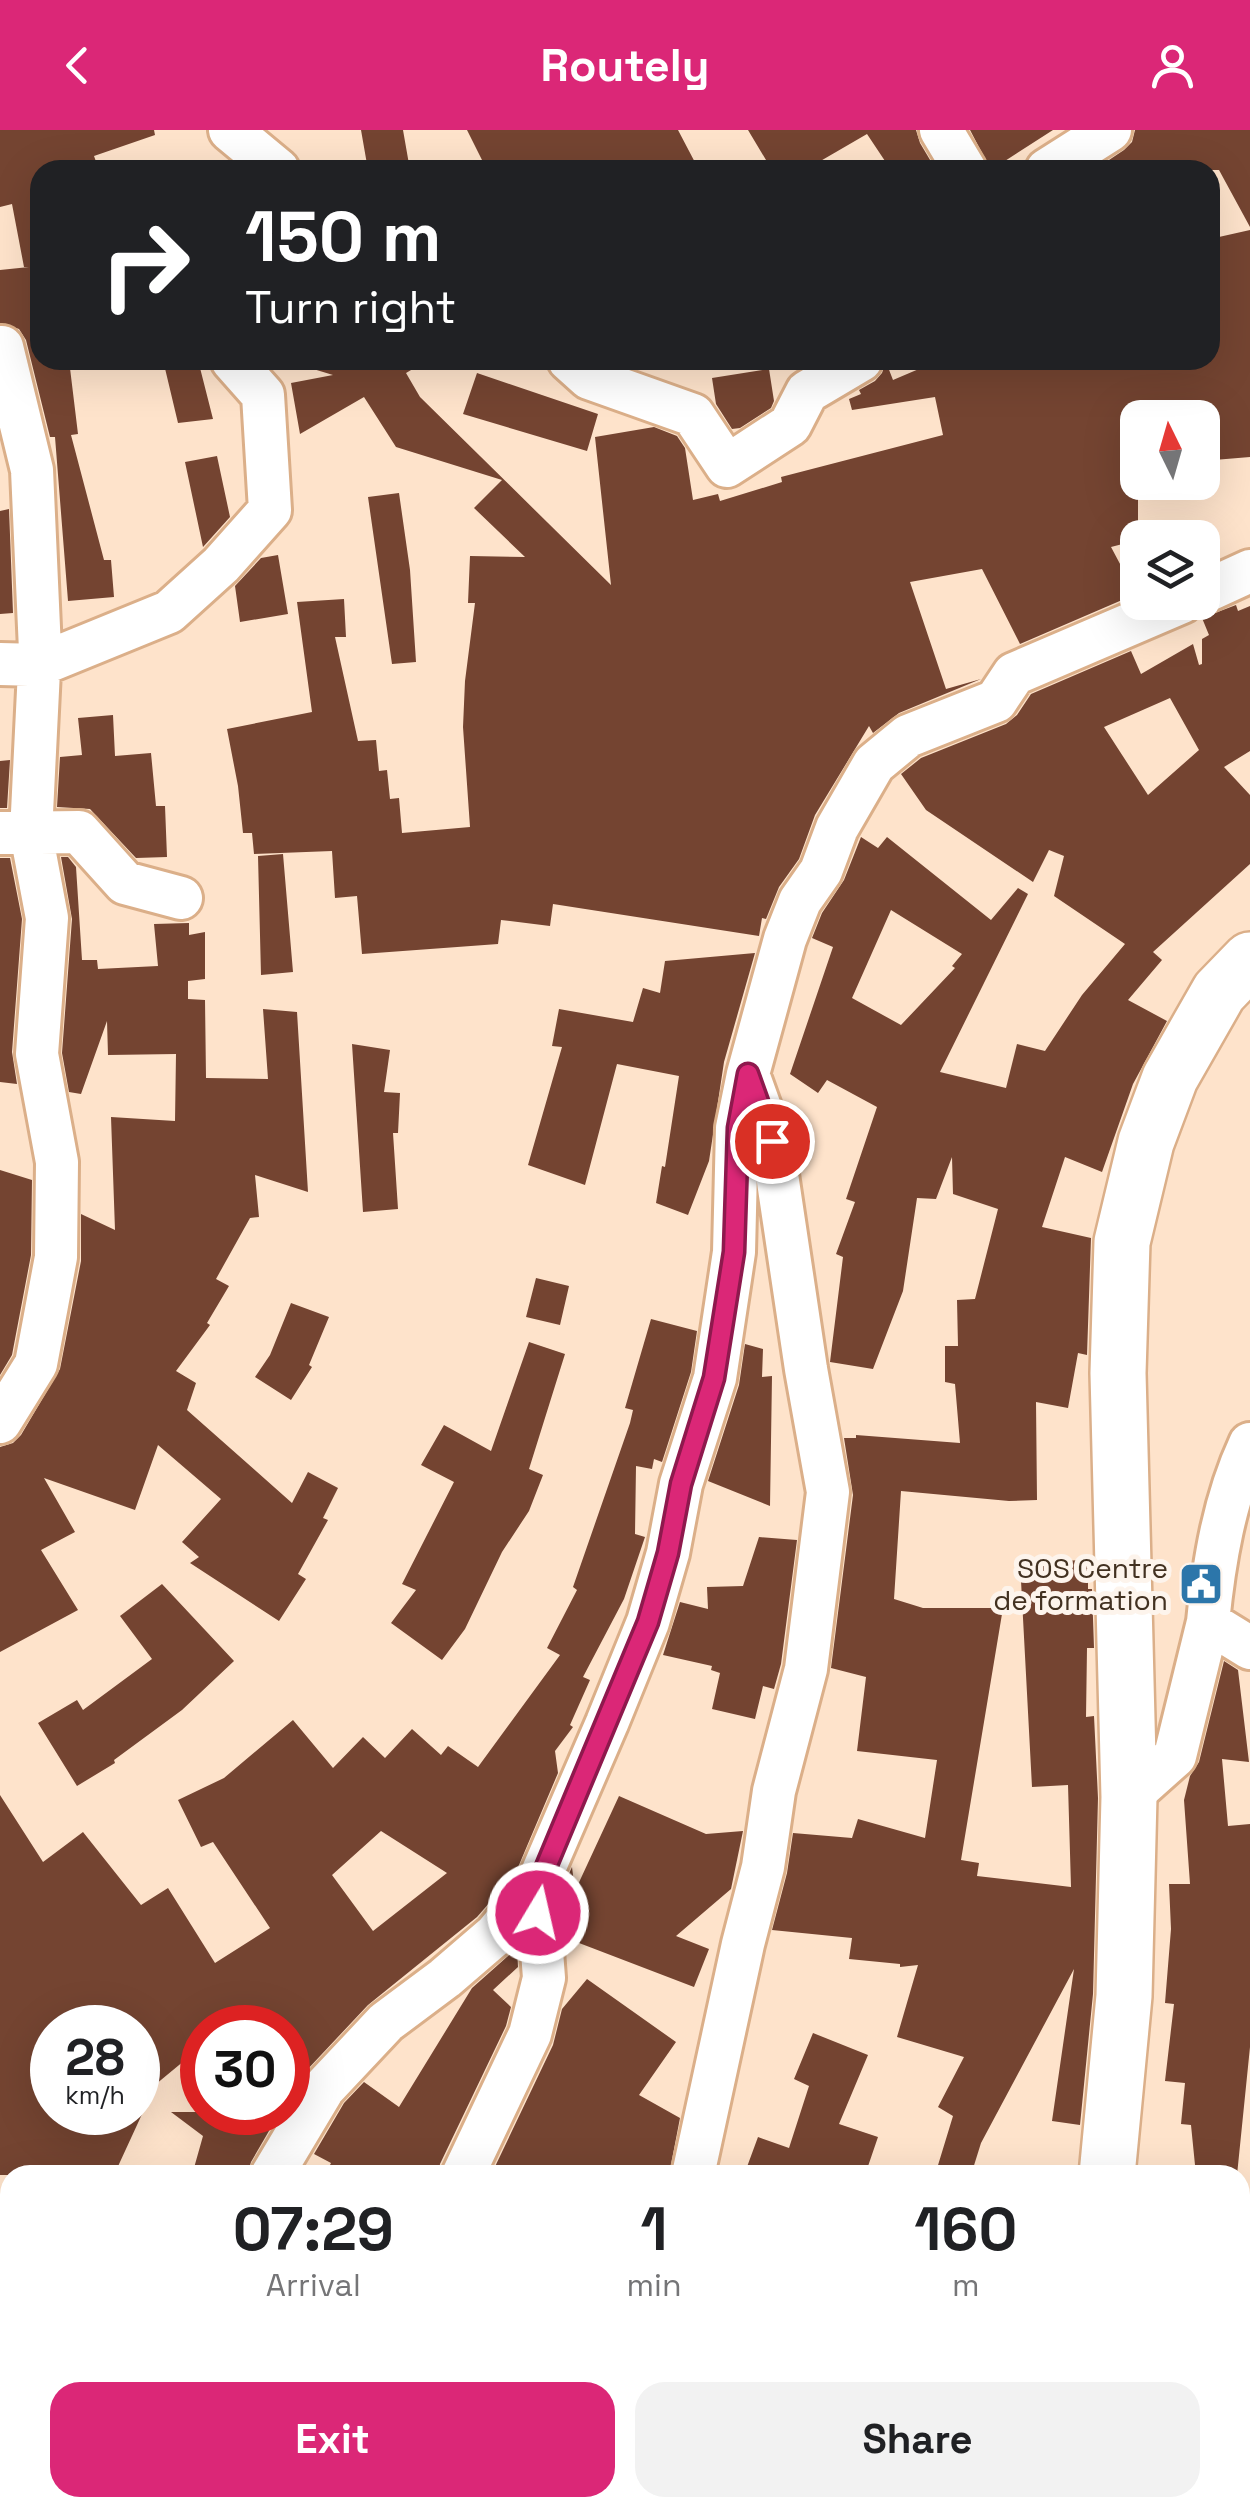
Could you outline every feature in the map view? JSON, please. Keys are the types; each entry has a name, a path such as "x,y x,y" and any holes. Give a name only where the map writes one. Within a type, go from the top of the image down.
{"street":[{"path":"230,130 262,160"},
{"path":"941,130 960,160"},
{"path":"1062,160 1110,130"},
{"path":"0,1422 36,1364 56,1256 58,1162 38,1054 48,918 16,833 20,665 32,470 2,347"},
{"path":"20,665 169,612 221,565 270,510 262,395 241,370"},
{"path":"580,370 589,378 693,415 727,466 790,425 807,392 844,370"},
{"path":"1220,585 1250,571"},
{"path":"278,2165 324,2088 386,2022 495,1935 538,1886 648,1622 668,1553 681,1484 714,1378 734,1252 738,1128 748,1074 786,939 800,901 821,871 837,828 874,764 908,736 996,701 1014,674 1140,620"},
{"path":"16,833 79,832 125,883 181,898"},
{"path":"1109,2165 1124,1996 1129,1797 1118,1373 1122,1242 1146,1142 1170,1078 1219,992 1250,960"},
{"path":"695,2165 763,1867 774,1791 806,1669 828,1492 772,1141 748,1074"},
{"path":"1129,1797 1175,1756 1208,1622 1214,1564 1237,1472 1250,1444"},
{"path":"1208,1622 1250,1648"},
{"path":"468,2165 530,2034 544,1978 538,1886"}],"building":[{"path":"0,130 154,130 155,135 94,156 95,160 30,160 30,356 19,329 0,323 0,270 29,267 24,267 12,204 0,207"},
{"path":"361,130 403,130 408,160 366,160"},
{"path":"467,130 678,130 694,160 482,160"},
{"path":"748,130 916,130 930,160 884,160 867,134 822,160 766,160"},
{"path":"970,130 1053,130 1006,160 986,160"},
{"path":"1135,130 1250,130 1250,227 1220,172 1220,160 1109,160 1132,142"},
{"path":"1250,230 1250,457 1220,460 1220,400 1120,400 1120,500 1138,500 1138,520 1120,520 1120,545 1111,547 1120,564 1120,601 1020,644 982,569 910,582 946,689 981,679 899,713 873,733 869,726 815,815 799,859 779,887 766,919 762,918 759,936 553,904 550,926 501,920 498,944 362,954 357,896 335,898 332,851 254,854 252,833 243,833 227,729 312,712 297,602 344,599 346,637 335,637 358,741 376,740 379,771 387,770 390,799 399,798 402,833 470,827 463,727 475,603 468,603 470,556 525,557 474,508 502,480 396,447 364,397 300,434 291,383 333,375 317,370 411,370 406,373 420,397 611,585 595,437 654,427 677,436 685,448 693,500 718,494 720,501 782,482 781,477 943,435 935,397 852,410 849,399 861,394 859,390 875,381 883,370 889,370 893,380 916,370 1220,370 1220,237"},
{"path":"33,370 70,370 78,434 71,435 104,560 111,560 114,597 68,601 55,437 50,437"},
{"path":"165,370 201,370 213,419 178,423"},
{"path":"769,370 774,401 771,408 732,429 716,404 712,378"},
{"path":"477,373 598,414 587,451 463,414"},
{"path":"217,456 230,517 203,547 185,462"},
{"path":"399,493 410,570 416,662 392,664 368,497"},
{"path":"9,509 13,613 0,614 0,511"},
{"path":"278,555 288,614 240,622 235,586 261,558"},
{"path":"1236,605 1238,611 1250,606 1250,751 1224,767 1250,795 1250,864 1153,952 1162,960 1128,1000 1167,1021 1133,1084 1102,1172 1065,1157 1042,1227 1091,1238 1087,1355 1078,1353 1068,1408 1036,1402 1037,1500 901,1491 894,1599 923,1608 1003,1608 961,1860 979,1863 977,1876 1071,1887 1068,1785 1032,1787 1020,1562 1088,1560 1088,1589 1092,1589 1094,1648 1087,1648 1086,1717 1094,1716 1098,1798 1093,1994 1080,2125 1052,2121 1074,1969 981,2143 974,2165 938,2165 953,2116 938,2107 964,2057 897,2037 918,1965 900,1967 849,1959 852,1938 772,1930 793,1833 852,1838 858,1819 925,1838 937,1760 857,1751 866,1677 831,1668 853,1495 844,1438 856,1435 960,1443 955,1384 945,1382 945,1346 958,1346 957,1300 975,1299 998,1209 953,1194 952,1157 936,1199 917,1198 903,1291 873,1369 830,1362 843,1257 836,1254 855,1202 846,1199 877,1107 827,1080 818,1093 790,1074 833,947 812,938 822,913 844,880 861,837 878,848 887,837 991,920 1018,888 1028,894 940,1072 1006,1088 1017,1044 1045,1051 1082,995 1125,944 1054,896 1064,856 1049,850 1033,882 926,810 901,774 921,758 1006,724 1031,694 1131,651 1141,674 1193,644 1199,665 1202,664 1202,639 1209,635 1203,620 1220,620 1220,611","holes":["1170,698 1199,750 1148,795 1104,727","891,910 962,954 952,966 955,968 901,1025 852,998"]},
{"path":"113,715 115,756 151,753 156,806 165,806 167,857 136,858 90,809 57,807 60,757 82,755 78,718"},
{"path":"10,760 7,808 0,808 0,761"},
{"path":"283,854 293,972 261,975 258,856"},
{"path":"61,857 68,857 76,867 82,960 97,960 98,969 158,966 154,924 189,923 189,935 205,932 205,979 188,981 188,999 205,1000 206,1078 268,1079 263,1009 297,1012 308,1192 255,1175 259,1217 250,1218 216,1279 229,1286 207,1323 210,1325 176,1371 196,1383 187,1410 292,1503 308,1472 338,1488 323,1518 328,1520 298,1574 306,1579 279,1621 190,1563 199,1557 182,1542 221,1499 158,1445 135,1510 44,1478 75,1532 41,1550 78,1610 0,1652 0,1447 21,1435 60,1369 81,1261 81,1214 115,1230 111,1117 175,1121 176,1054 108,1055 107,1021 81,1094 69,1092 62,1053 72,919"},
{"path":"0,858 10,858 22,919 12,1052 17,1084 0,1082"},
{"path":"755,953 724,1062 709,1161 688,1215 656,1203 679,1076 617,1064 585,1185 528,1165 562,1047 552,1046 559,1009 633,1022 643,988 660,993 665,961"},
{"path":"352,1044 390,1050 384,1092 400,1093 398,1133 393,1133 398,1209 363,1212"},
{"path":"0,1170 32,1180 31,1255 12,1355 0,1375"},
{"path":"536,1278 569,1286 560,1325 526,1317"},
{"path":"291,1303 329,1317 309,1365 312,1367 291,1400 255,1377 270,1355"},
{"path":"651,1319 697,1331 691,1372 662,1462 654,1459 652,1469 636,1466 635,1534 645,1537 624,1599 583,1677 590,1680 570,1725 573,1727 555,1751 558,1773 516,1872 477,1917 368,2005 310,2067 310,2005 180,2005 180,2064 160,2081 160,2005 30,2005 30,2135 132,2135 119,2165 0,2165 0,1795 43,1862 83,1832 141,1905 168,1888 215,1963 270,1928 213,1842 201,1847 178,1800 224,1778 293,1720 333,1768 363,1737 385,1758 412,1729 441,1755 448,1746 478,1767 560,1655 547,1648 577,1590 573,1587 633,1410 625,1408","holes":["381,1831 447,1873 373,1931 332,1875"]},
{"path":"529,1342 565,1354 529,1469 543,1475 529,1511 502,1552 465,1629 442,1660 391,1623 416,1590 402,1584 454,1482 421,1465 444,1425 491,1451"},
{"path":"745,1344 763,1349 762,1377 772,1376 770,1506 708,1481 739,1385"},
{"path":"759,1537 797,1540 781,1664 774,1689 763,1686 755,1719 712,1709 720,1673 711,1670 712,1666 663,1655 680,1602 708,1609 707,1587 743,1586"},
{"path":"162,1584 234,1661 182,1710 115,1763 77,1786 38,1723 77,1700 83,1710 152,1659 120,1616"},
{"path":"1224,1661 1238,1670 1249,1762 1222,1759 1228,1826 1250,1824 1250,2047 1238,2165 1195,2165 1191,2125 1181,2124 1185,2083 1165,2081 1174,2004 1165,2003 1171,1929 1169,1884 1190,1884 1184,1800 1190,1776 1199,1762"},
{"path":"619,1796 706,1834 743,1831 731,1889 676,1936 709,1949 694,1987 566,1938 562,1889 572,1867 575,1891"},
{"path":"517,1948 518,1967 493,1990 511,2007 506,2026 440,2165 330,2165 314,2154 344,2103 364,2082 399,2107 472,1988"},
{"path":"587,1979 676,2042 639,2095 680,2118 671,2165 496,2165 553,2045 562,2009"},
{"path":"813,2033 868,2055 839,2124 878,2137 868,2165 748,2165 758,2137 789,2148 809,2086 794,2079"},
{"path":"202,2135 267,2135 250,2165 195,2165"}],"place":[{"name":"SOS Centre de formation","path":"1201,1584"}],"route":[{"path":"538,1913 538,1886 648,1622 668,1553 681,1484 714,1378 734,1252 738,1128 748,1074 772,1141"}]}
